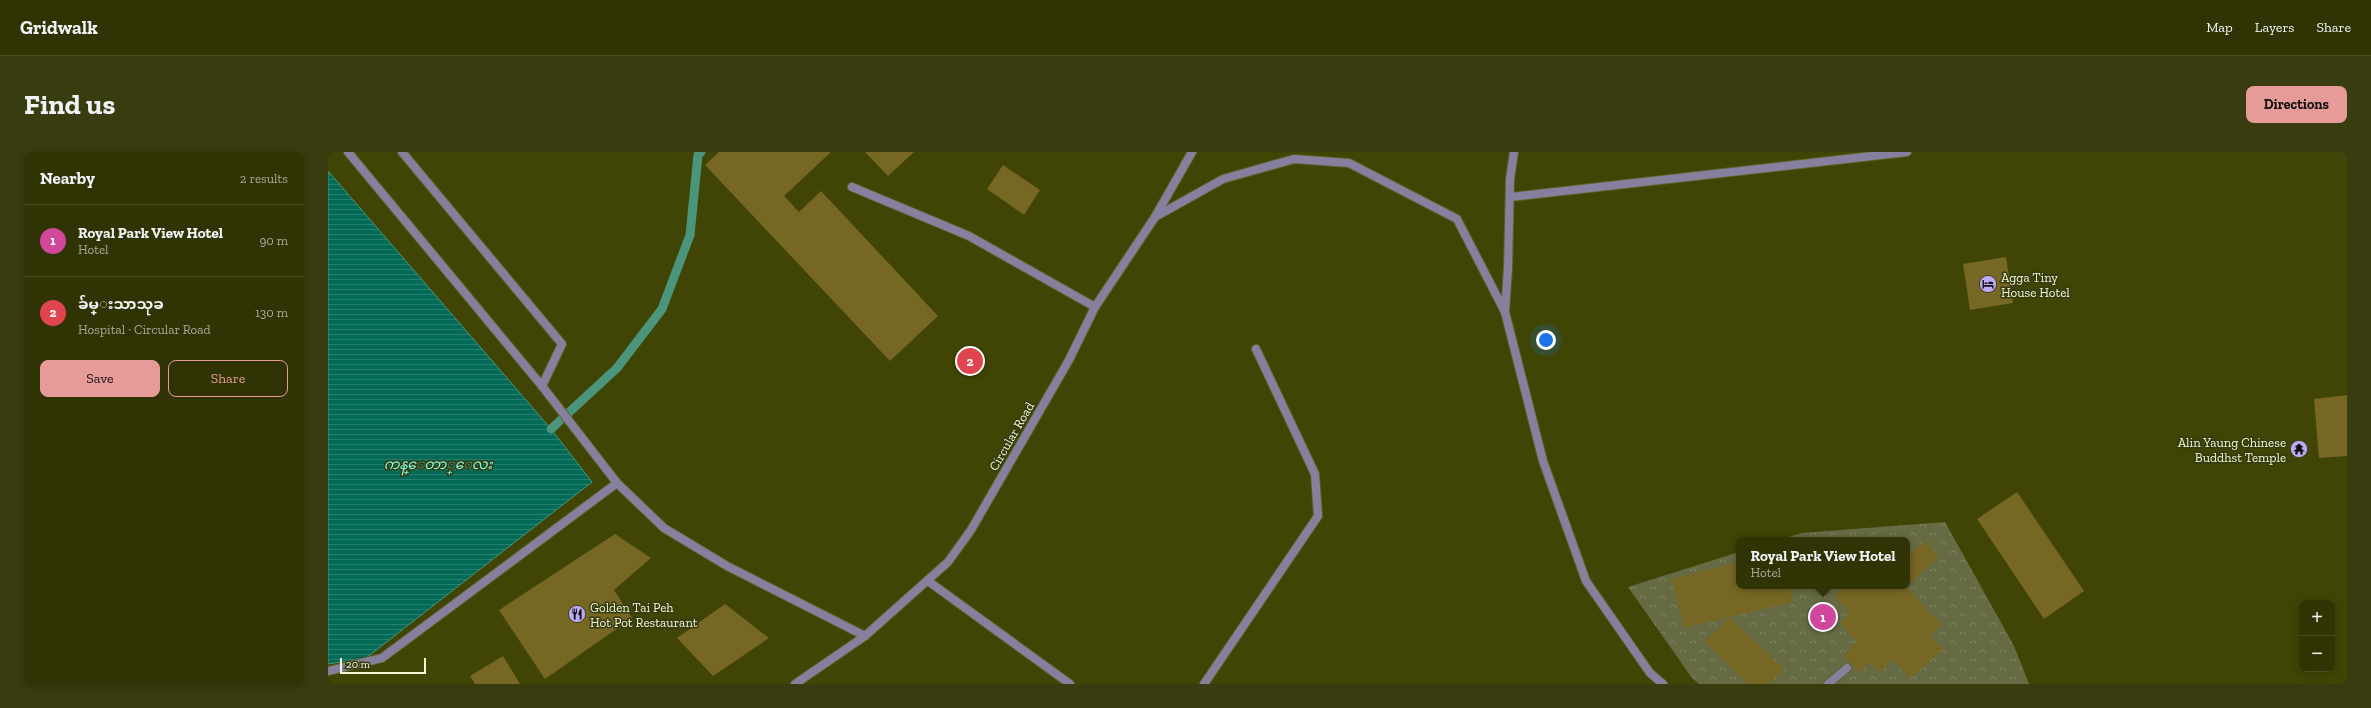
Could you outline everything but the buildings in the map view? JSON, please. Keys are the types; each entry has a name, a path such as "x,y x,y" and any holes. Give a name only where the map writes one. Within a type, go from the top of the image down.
{"street":[{"path":"348,152 590,445 617,483 664,528 726,566 865,636"},
{"path":"402,152 562,344 542,386"},
{"name":"Circular Road","path":"795,684 865,636 948,562 971,530 1069,360 1095,307 1155,217 1192,152"},
{"path":"1505,312 1511,197 1510,179 1514,152"},
{"path":"1511,197 1907,152"},
{"path":"1155,217 1223,179 1294,160 1349,163 1457,219 1505,312 1543,461 1586,581 1650,673 1663,684"},
{"path":"852,187 969,236 1095,307"},
{"path":"1204,684 1318,516 1315,474 1256,349"},
{"path":"328,671 382,658 617,483"},
{"path":"928,581 1070,684"},
{"path":"1828,684 1847,668"}],"green space":[{"path":"1945,522 2014,646 2029,684 1699,684 1692,678 1628,587 1736,553 1736,589 1910,589 1910,537 1789,537 1802,533"}],"water":[{"name":"ကန္ေတာ္ေလး","path":"328,171 551,429 592,482 366,658 328,664"}],"waterway":[{"path":"551,429 617,368 662,309 690,235 698,155 701,152"}],"place":[{"name":"Agga Tiny House Hotel","path":"1988,284"},
{"name":"ခ်မ္းသာသုခ","path":"970,361"},
{"name":"Alin Yaung Chinese Buddhst Temple","path":"2299,449"},
{"name":"Golden Tai Peh Hot Pot Restaurant","path":"577,614"},
{"name":"Royal Park View Hotel","path":"1823,617"}]}
